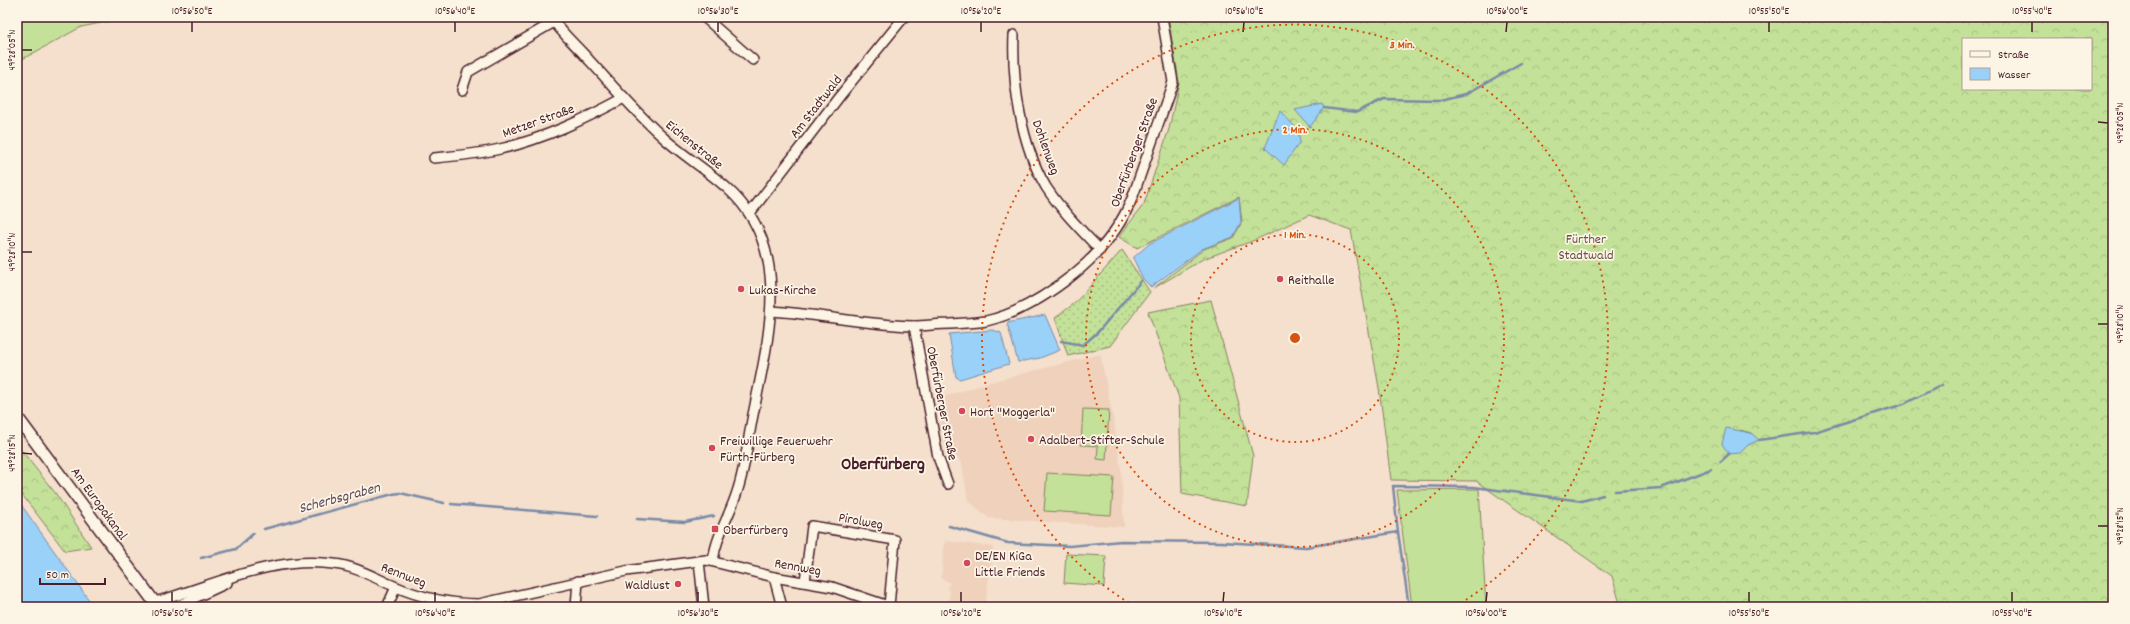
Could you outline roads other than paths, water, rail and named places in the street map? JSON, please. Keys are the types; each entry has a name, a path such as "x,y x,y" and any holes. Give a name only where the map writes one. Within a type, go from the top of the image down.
{"street":[{"path":"704,17 753,60"},
{"name":"Am Stadtwald","path":"750,213 839,97 904,17"},
{"name":"Oberfürberger Straße","path":"772,311 914,326 973,322 1006,314 1041,297 1065,281 1100,250 1127,212 1173,82 1162,17"},
{"name":"Eichenstraße","path":"462,90 468,72 552,19 624,98 665,139 728,188 750,213 761,238 770,270 772,311"},
{"name":"Dohlenweg","path":"1014,35 1014,80 1023,127 1033,160 1046,186 1062,210 1100,250"},
{"name":"Metzer Straße","path":"434,158 500,149 534,139 624,98"},
{"path":"712,561 719,536 741,480 772,311"},
{"name":"Oberfürberger Straße","path":"914,326 938,457 948,484"},
{"name":"Am Europakanal","path":"17,417 157,604"},
{"name":"Pirolweg","path":"805,581 812,526 895,540 890,607"},
{"path":"700,560 704,607"},
{"name":"Rennweg","path":"157,604 244,574 276,565 310,562 335,564 356,570 432,600 455,604 479,604 626,571 700,560 712,561 774,577 832,586 890,607"},
{"name":"Rennweg","path":"174,607 207,593 244,574"},
{"path":"774,577 782,607"},
{"path":"576,607 578,581"},
{"path":"387,607 396,587"}],"water":[{"path":"1322,104 1324,108 1310,127 1295,110"},
{"path":"1280,111 1298,130 1300,142 1284,165 1265,148"},
{"path":"1239,198 1241,222 1233,237 1202,249 1151,287 1143,279 1133,258 1149,244"},
{"path":"1045,315 1060,350 1040,358 1018,362 1007,323"},
{"path":"993,330 1001,333 1009,364 960,379 956,377 949,334"},
{"path":"1726,428 1751,433 1759,440 1748,445 1740,453 1729,454 1722,444"},
{"path":"17,499 94,607 26,607 17,594"}],"waterway":[{"name":"Scherbsgraben","path":"1324,108 1357,112 1384,99 1440,100 1466,94 1521,63"},
{"path":"1061,341 1083,345 1098,332 1141,281"},
{"path":"1759,440 1814,432 1904,404 1942,385"},
{"path":"1720,462 1729,454"},
{"path":"1615,491 1661,488 1711,469"},
{"path":"949,526 1008,543 1070,546 1121,541 1221,542 1306,547 1398,532 1393,486 1474,487 1582,501 1603,495"},
{"name":"Scherbsgraben","path":"264,529 393,494 400,493 444,503"},
{"name":"Scherbsgraben","path":"451,504 597,516"},
{"path":"637,519 685,522 714,516"},
{"path":"1398,532 1409,607"},
{"name":"Scherbsgraben","path":"201,558 236,549 254,533"}],"place":[{"name":"Reithalle","path":"1280,279"},
{"name":"Lukas-Kirche","path":"741,289"},
{"name":"Hort \"Moggerla\"","path":"962,411"},
{"name":"Adalbert-Stifter-Schule","path":"1031,439"},
{"name":"Freiwillige Feuerwehr Fürth-Fürberg","path":"712,448"},
{"name":"Oberfürberg","path":"715,529"},
{"name":"DE/EN KiGa Little Friends","path":"967,563"},
{"name":"Waldlust","path":"678,584"}],"district":[{"name":"Oberfürberg","path":"883,463"}],"park label":[{"name":"Fürther Stadtwald","path":"1586,246"}]}
